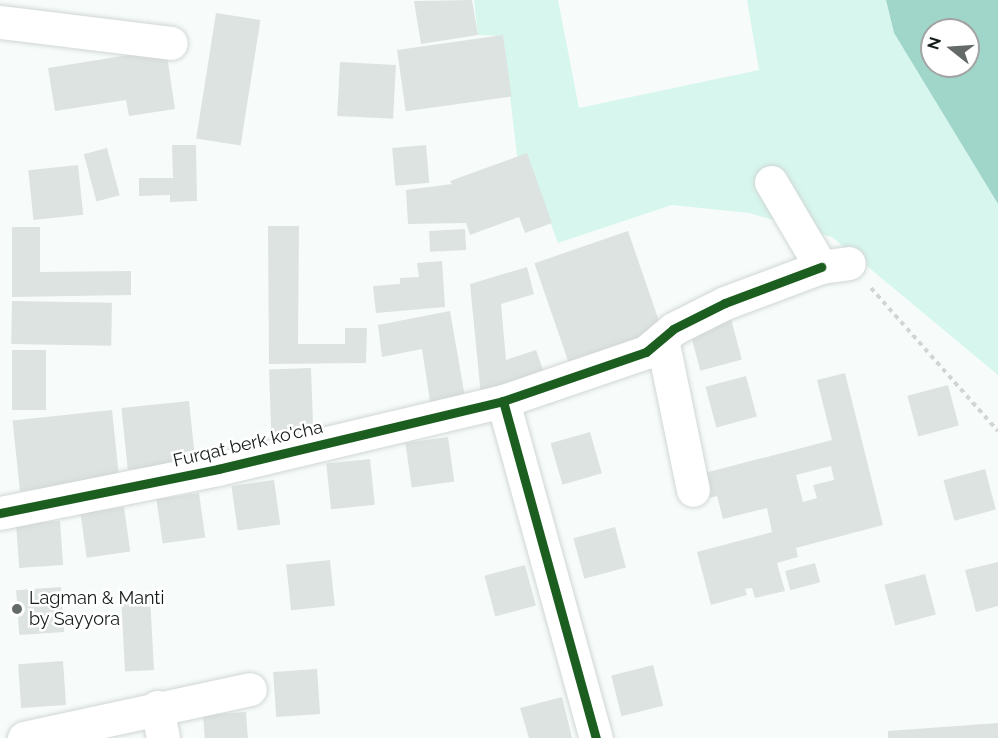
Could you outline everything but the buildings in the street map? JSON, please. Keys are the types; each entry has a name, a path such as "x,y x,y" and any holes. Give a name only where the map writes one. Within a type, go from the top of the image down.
{"street":[{"path":"0,22 171,43"},
{"path":"771,182 835,265"},
{"name":"Furqat berk ko'cha","path":"0,513 218,469 503,401 646,352 673,329 725,303 835,265"},
{"path":"662,339 693,490"},
{"path":"503,401 596,738"},
{"path":"24,738 160,723 250,689"}],"path":[{"path":"835,265 998,431"}],"shaded area":[{"path":"474,0 558,0 579,108 759,70 747,0 886,0 894,33 998,204 998,375 832,237 749,213 672,205 558,243 537,187 520,181 503,36 478,35"},
{"path":"886,0 998,0 998,204 921,78 980,78 980,18 920,18 920,76 894,33"}],"cycle path":[{"path":"0,513 218,469 503,401 646,352 673,329 725,303 821,267"},
{"path":"503,401 596,738"}],"place":[{"name":"Lagman & Manti by Sayyora","path":"17,609"}]}
